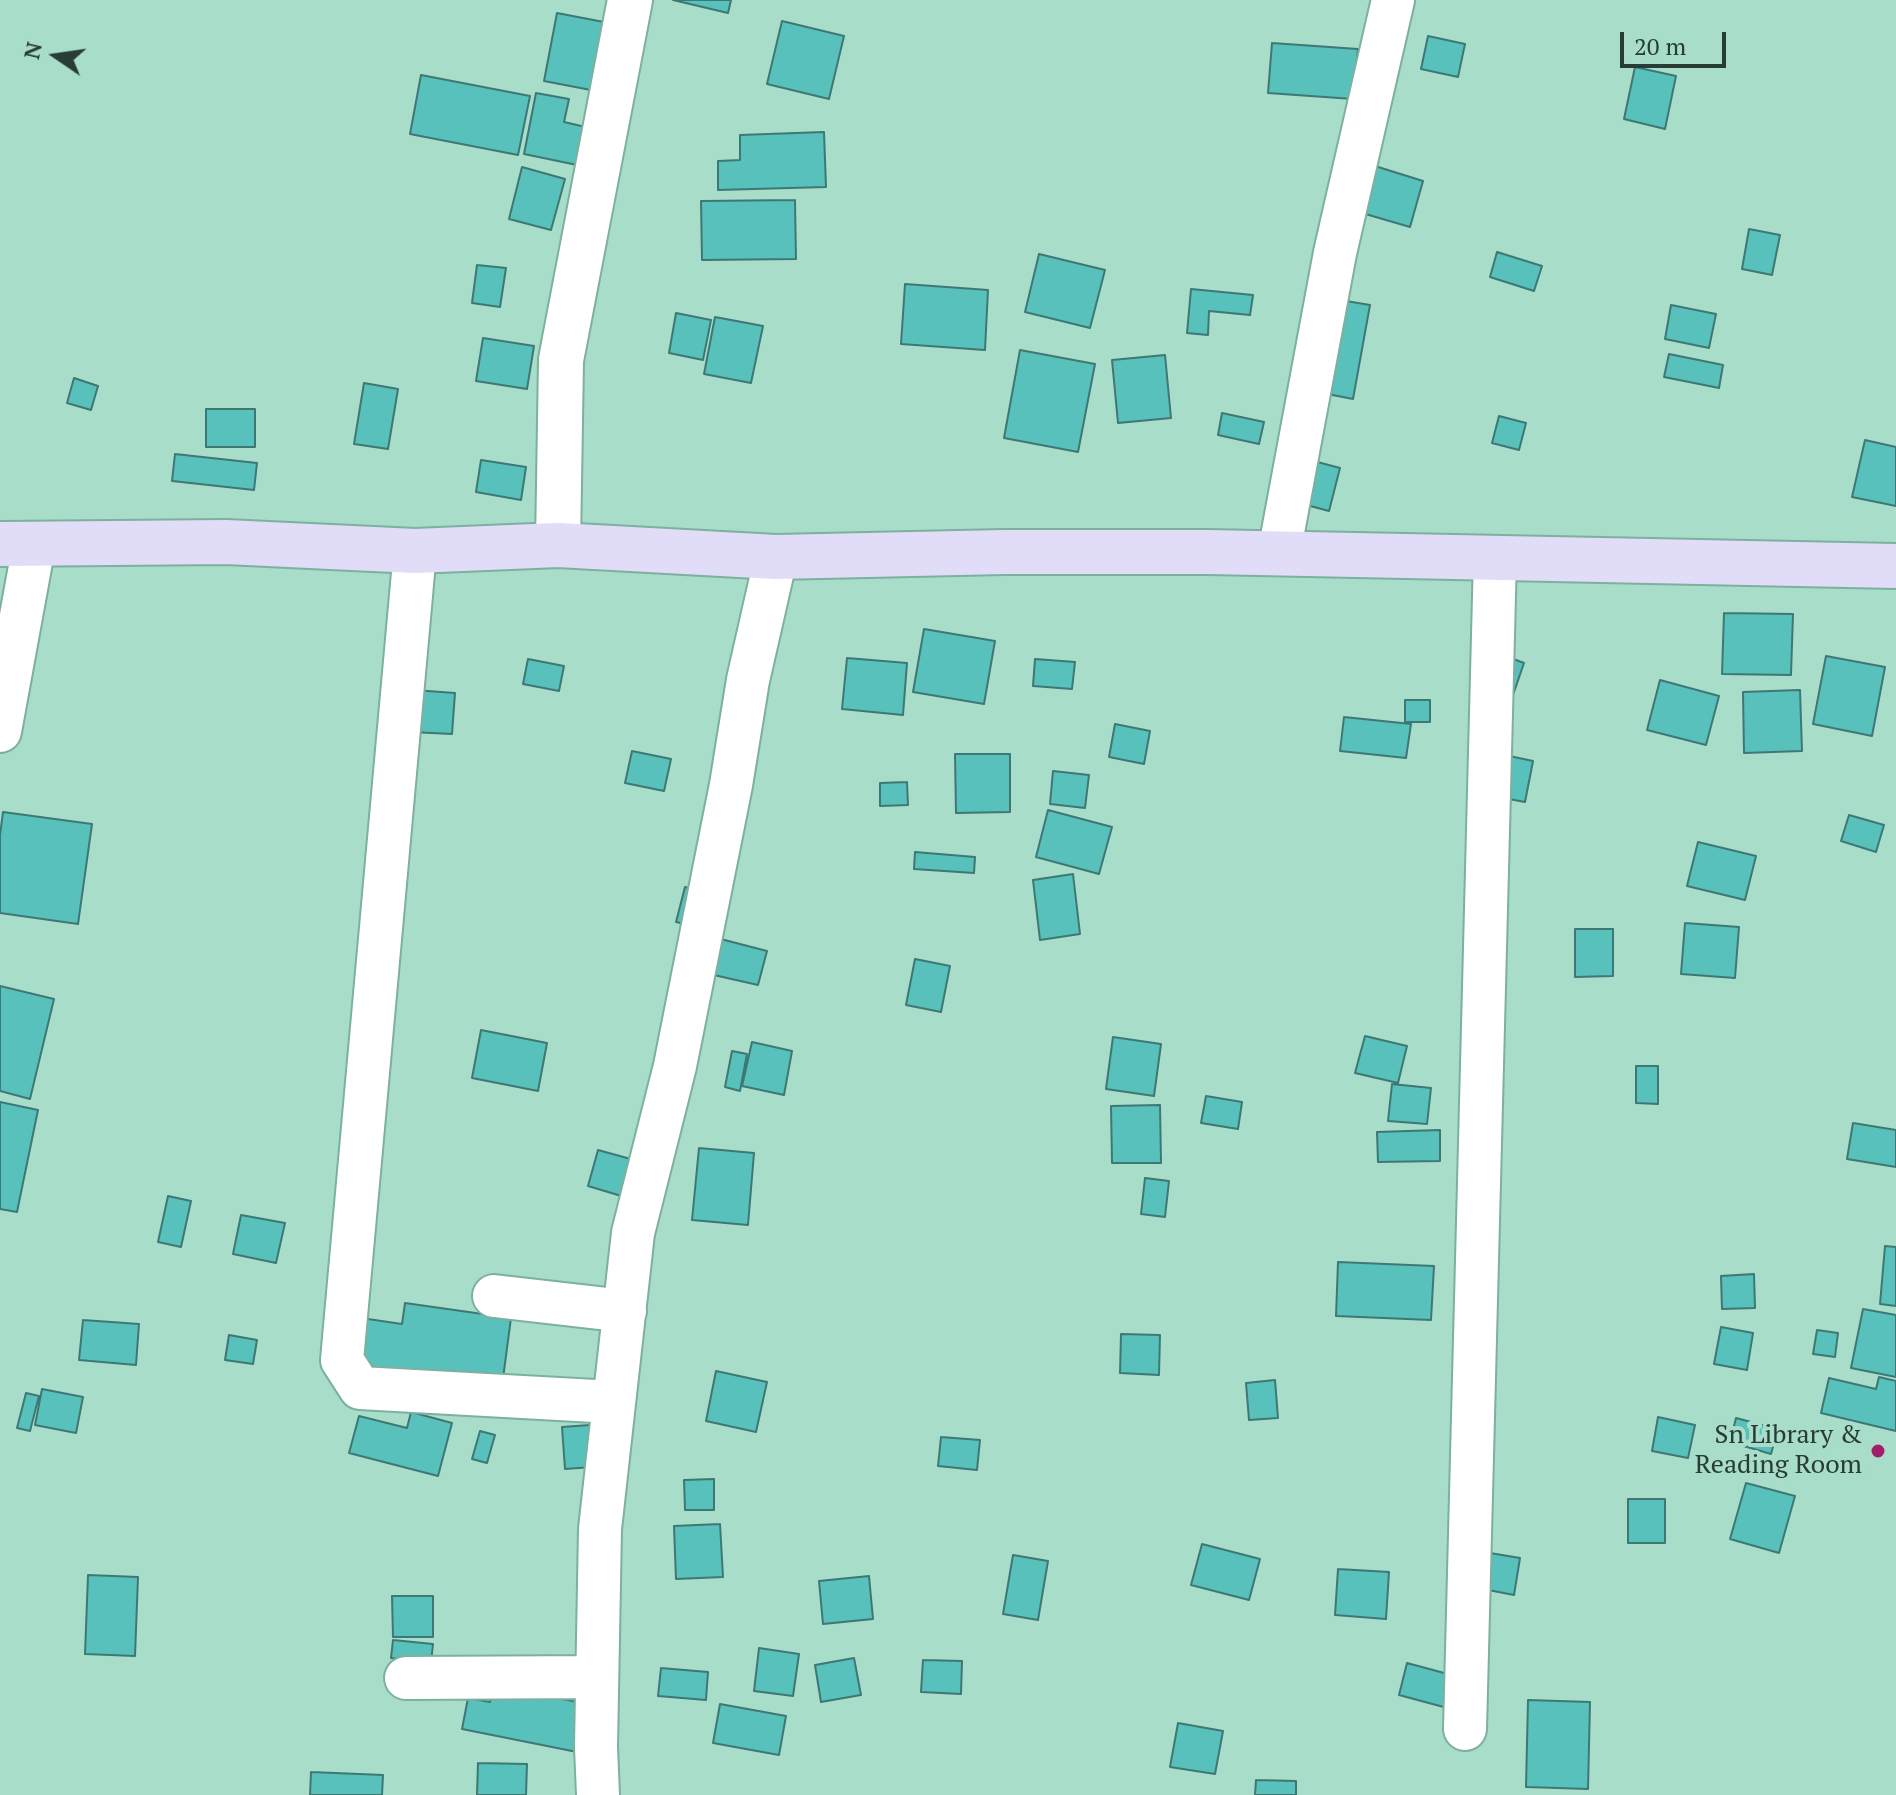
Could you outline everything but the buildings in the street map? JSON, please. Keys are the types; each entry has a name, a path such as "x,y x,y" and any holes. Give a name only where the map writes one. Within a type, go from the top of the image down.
{"main road":[{"path":"17,544 226,542 415,551 558,545 776,557 1004,552 1279,553 1896,566"}],"street":[{"path":"558,545 561,360 630,0"},
{"path":"1279,553 1335,253 1393,0"},
{"path":"0,731 17,544"},
{"path":"415,551 342,1360 360,1388 613,1402"},
{"path":"598,1795 600,1529 633,1233 675,1066 731,785 748,680 776,557"},
{"path":"1465,1729 1495,557"},
{"path":"494,1296 625,1311"},
{"path":"406,1678 597,1677"}],"place":[{"name":"Sn Library & Reading Room","path":"1878,1451"}]}
